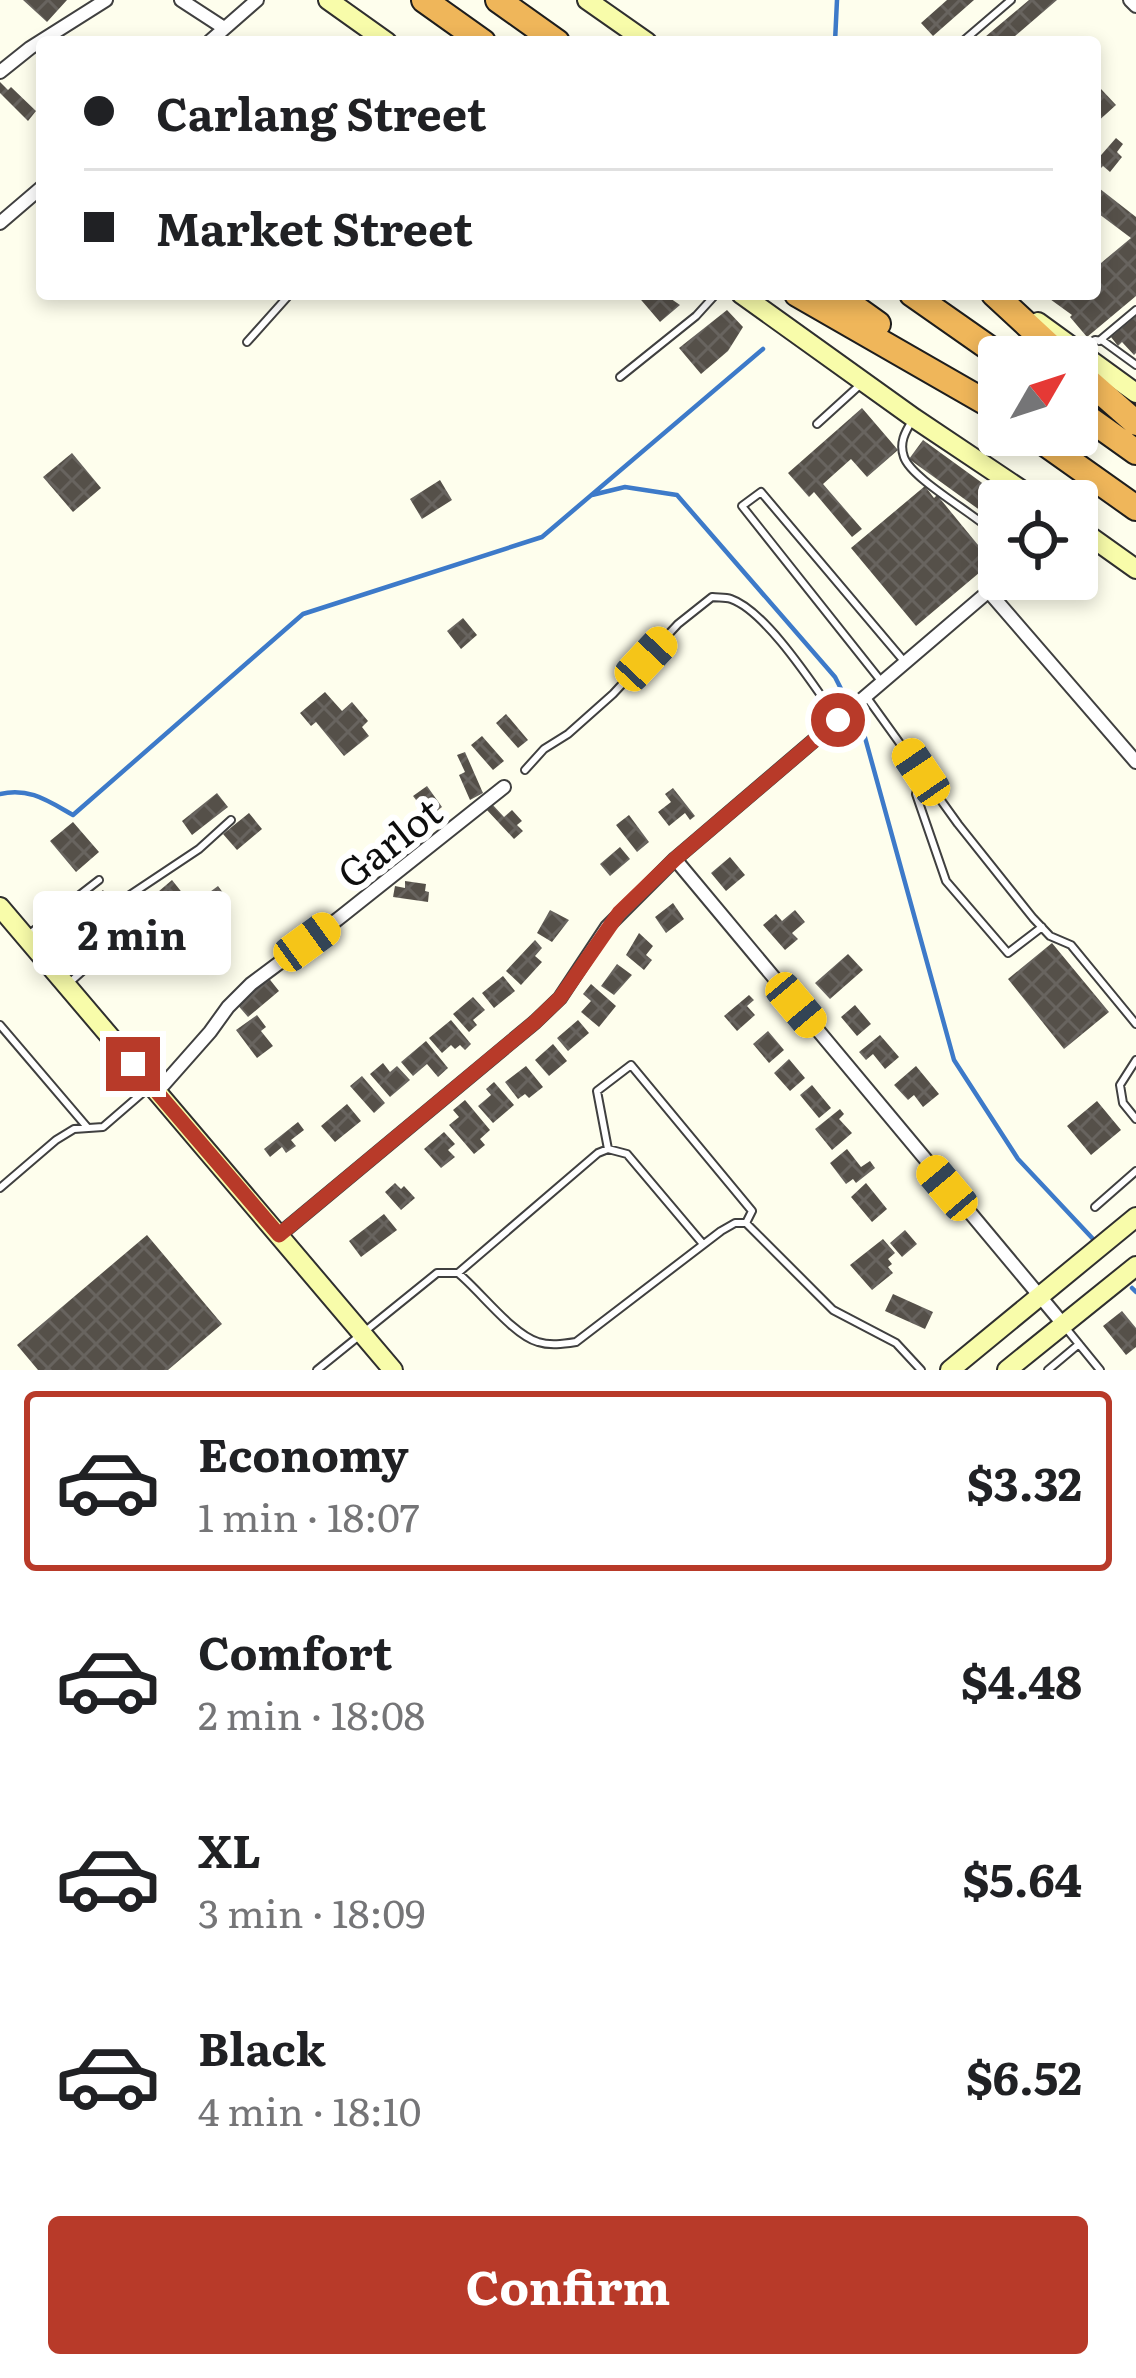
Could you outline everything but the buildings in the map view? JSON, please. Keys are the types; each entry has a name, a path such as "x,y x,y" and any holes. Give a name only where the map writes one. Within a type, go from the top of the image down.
{"highway":[{"path":"424,0 475,36"},
{"path":"498,0 549,36"},
{"path":"807,300 978,398"},
{"path":"844,300 978,395"},
{"path":"921,300 978,340"},
{"path":"1003,300 1045,336"},
{"path":"1098,385 1136,423"},
{"path":"1098,425 1136,452"},
{"path":"1063,456 1136,508"}],"main road":[{"path":"328,0 379,36"},
{"path":"587,0 638,36"},
{"path":"749,300 1007,480"},
{"path":"1098,373 1136,392"},
{"path":"1098,542 1136,569"},
{"path":"0,907 393,1370"},
{"path":"950,1370 1136,1217"},
{"path":"1015,1368 1136,1266"}],"street":[{"path":"49,36 106,0"},
{"path":"181,0 224,28"},
{"path":"215,36 257,0"},
{"path":"1130,0 1136,6"},
{"path":"0,72 36,44"},
{"path":"0,223 36,192"},
{"path":"279,1235 535,1022 560,998 607,927 675,859 979,600"},
{"path":"995,600 1136,762"},
{"name":"Garlot","path":"154,1089 251,984 504,787"},
{"path":"675,859 1063,1324"}],"lane":[{"path":"969,36 1011,0"},
{"path":"247,342 285,300"},
{"path":"620,377 711,300"},
{"path":"1136,310 1099,340 1136,365"},
{"path":"817,424 863,381"},
{"path":"914,418 902,441 904,460 978,521"},
{"path":"882,682 742,506 761,492 905,663"},
{"path":"525,770 613,694 678,624 712,597 734,600 760,620 838,720"},
{"path":"866,696 958,824 1042,927 1071,945 1136,1024"},
{"path":"921,772 916,794 946,881 1008,953 1042,927"},
{"path":"67,986 95,960 127,897 199,849 230,820"},
{"path":"26,938 99,880"},
{"path":"0,1024 88,1128"},
{"path":"1136,1060 1120,1085 1123,1102 1136,1120"},
{"path":"608,1149 597,1091 631,1065 752,1211 746,1223"},
{"path":"0,1188 56,1140 74,1129 103,1127 154,1089"},
{"path":"318,1370 437,1273 458,1273 608,1149 627,1154 704,1244"},
{"path":"1095,1207 1136,1171"},
{"path":"458,1273 523,1335 539,1343 576,1342 704,1244 735,1223 746,1223 833,1310 896,1342 920,1370"},
{"path":"1063,1324 1100,1370"},
{"path":"1048,1370 1079,1344"}],"waterway":[{"path":"835,36 837,0"},
{"path":"0,794 29,794 73,815 303,614 542,537 763,349"},
{"path":"592,495 625,487 677,495 835,677 864,734 954,1060 1018,1159 1094,1240"},
{"path":"1132,1288 1136,1292"}],"route":[{"path":"133,1064 279,1235 535,1022 560,998 619,913 838,720"}]}
